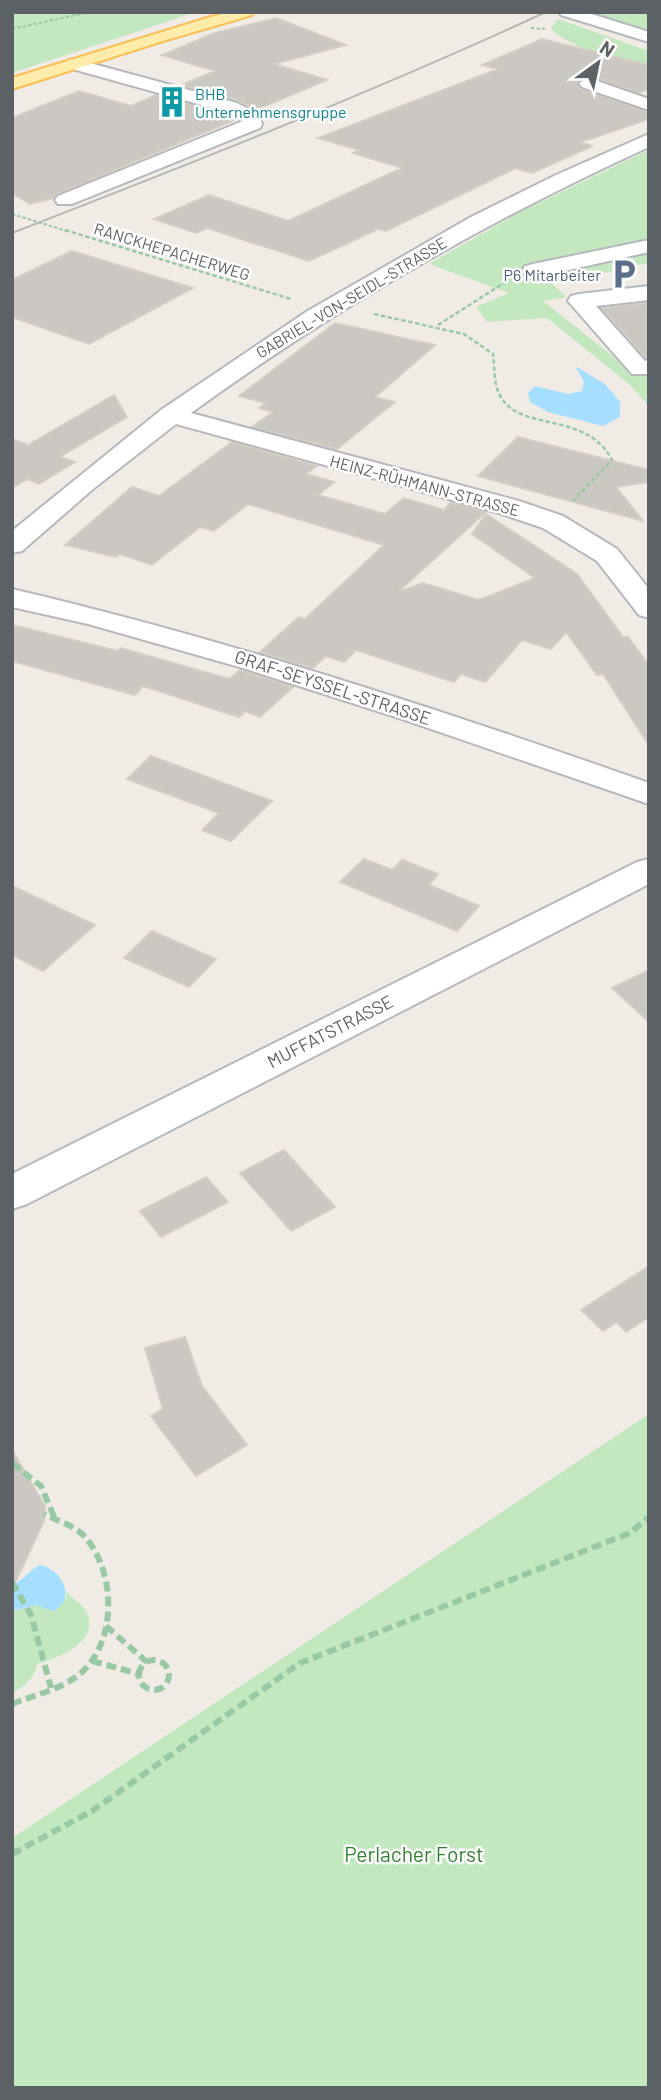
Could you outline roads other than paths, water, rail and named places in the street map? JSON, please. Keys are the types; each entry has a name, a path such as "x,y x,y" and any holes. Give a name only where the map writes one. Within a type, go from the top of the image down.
{"main road":[{"path":"12,84 246,12"}],"street":[{"path":"567,12 649,37"},
{"path":"604,24 611,31 649,44"},
{"path":"65,200 253,124 252,119 230,107 75,64"},
{"path":"588,83 649,105"},
{"name":"GABRIEL-VON-SEIDL-STRASSE","path":"12,545 59,503 170,415 329,307 517,202 649,140"},
{"path":"533,271 649,246"},
{"path":"644,368 579,301 649,293"},
{"name":"HEINZ-RÜHMANN-STRASSE","path":"170,415 509,507 553,522 607,555 649,609"},
{"name":"GRAF-SEYSSEL-STRASSE","path":"12,598 246,658 472,732 649,794"},
{"name":"MUFFATSTRASSE","path":"12,1193 649,870"}],"water":[{"path":"575,366 605,384 620,402 620,417 603,426 548,412 530,402 528,393 535,386 568,394 582,391 584,382"},
{"path":"41,1565 49,1568 61,1579 66,1593 64,1600 53,1611 36,1605 12,1611 12,1585"}],"tram line":[{"path":"12,233 348,99 546,12"}],"place":[{"name":"BHB Unternehmensgruppe","path":"172,102"},
{"name":"P6 Mitarbeiter","path":"624,274"}],"park label":[{"name":"Perlacher Forst","path":"414,1853"}]}
